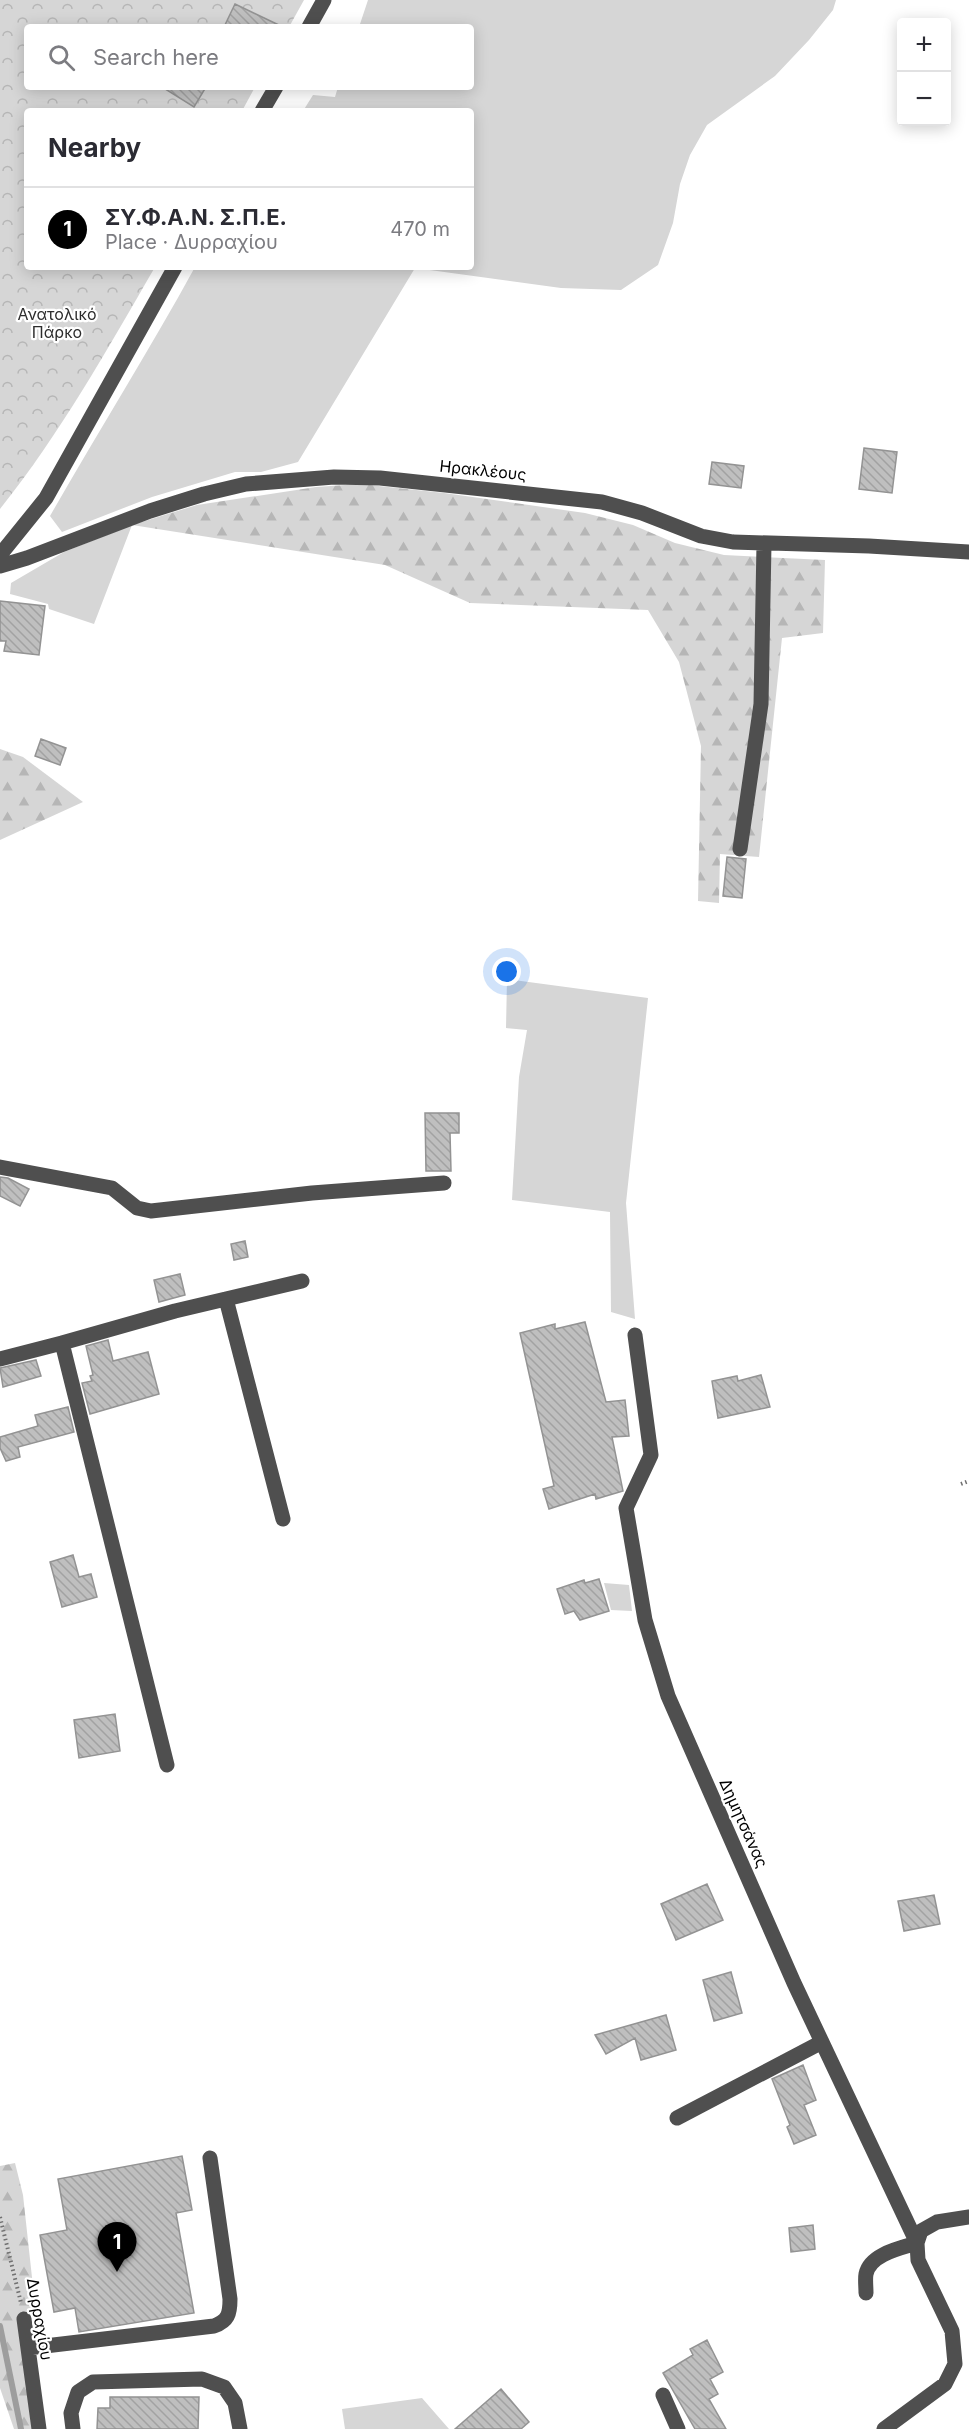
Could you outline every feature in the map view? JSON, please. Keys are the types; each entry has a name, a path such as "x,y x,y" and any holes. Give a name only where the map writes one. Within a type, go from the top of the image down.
{"street":[{"path":"311,24 324,0"},
{"path":"264,108 274,90"},
{"path":"0,555 46,498 173,270"},
{"name":"Ηρακλέους","path":"0,566 150,511 204,494 246,484 334,477 380,478 602,502 642,513 716,540 969,552"},
{"path":"740,849 761,704 764,544"},
{"path":"0,1167 112,1188 137,1208 151,1210 312,1193 444,1183"},
{"path":"0,1359 302,1281"},
{"path":"226,1299 283,1519"},
{"name":"Δημητσάνας","path":"635,1335 651,1455 626,1508 645,1620 668,1696 822,2042 917,2243 918,2260 952,2331 955,2364 945,2384 884,2429"},
{"path":"62,1343 167,1765"},
{"path":"677,2118 822,2042"},
{"path":"28,2348 214,2326 223,2323 228,2318 230,2299 210,2158"},
{"path":"866,2293 866,2272 873,2261 895,2249 917,2243 921,2231 937,2222 969,2217"},
{"name":"Δυρραχίου","path":"24,2319 39,2429"},
{"path":"72,2429 71,2414 78,2392 93,2382 202,2379 224,2387 234,2403 240,2429"},
{"path":"663,2395 678,2429"}],"path":[{"path":"961,1484 969,1481"},
{"name":"Δυρραχίου","path":"0,2217 24,2319"}],"green space":[{"name":"Ανατολικό Πάρκο","path":"0,0 304,0 291,24 24,24 24,90 253,90 244,108 24,108 24,270 153,270 63,421 0,509"},
{"path":"368,0 836,0 833,10 809,40 775,76 707,125 690,155 680,184 673,223 658,265 621,290 561,288 430,270 474,270 474,108 305,108 313,95 335,97 337,90 474,90 474,24 360,24"},
{"path":"193,270 414,270 298,462 261,472 235,472 152,497 62,532 50,516"},
{"path":"360,484 444,493 585,513 633,525 675,543 724,555 825,560 823,633 782,638 759,857 720,854 719,903 698,901 701,746 679,662 648,610 470,603 385,565 132,525 197,505 316,487"},
{"path":"132,525 94,624 49,609 48,604 10,594 11,583 64,552"},
{"path":"0,749 23,757 83,802 0,840"},
{"path":"507,979 648,998 626,1203 635,1319 611,1312 610,1212 512,1200 519,1077 527,1030 506,1028"},
{"path":"604,1583 629,1585 632,1611 611,1610"},
{"path":"15,2163 23,2195 36,2314 17,2316 32,2429 14,2429 0,2388 0,2166"},
{"path":"422,2398 449,2429 345,2429 342,2409"}],"building":[{"path":"235,4 277,24 225,24"},
{"path":"167,90 204,90 194,107"},
{"path":"864,448 897,452 892,493 859,489"},
{"path":"712,462 744,466 741,488 709,484"},
{"path":"0,601 45,606 39,655 4,651 6,641 0,641"},
{"path":"41,739 66,748 60,765 35,756"},
{"path":"727,857 746,859 742,898 723,896"},
{"path":"425,1113 459,1113 459,1133 450,1133 451,1171 426,1171"},
{"path":"0,1177 8,1178 29,1189 20,1206 0,1196"},
{"path":"245,1241 248,1257 234,1260 231,1244"},
{"path":"180,1274 185,1295 159,1302 154,1280"},
{"path":"585,1322 606,1402 625,1400 629,1436 612,1437 623,1491 596,1499 595,1494 549,1509 543,1489 554,1486 520,1333 555,1324 555,1329"},
{"path":"108,1340 113,1361 148,1352 159,1394 90,1414 82,1383 92,1381 90,1376 93,1375 86,1346"},
{"path":"36,1360 41,1376 3,1387 0,1368"},
{"path":"761,1375 770,1407 718,1418 712,1381 737,1376 738,1381"},
{"path":"68,1407 74,1432 18,1447 20,1457 6,1461 0,1448 0,1437 38,1426 35,1415"},
{"path":"73,1555 79,1577 91,1574 97,1597 62,1607 50,1562"},
{"path":"599,1579 609,1611 580,1620 574,1611 565,1614 557,1589 584,1580 585,1583"},
{"path":"115,1714 120,1751 79,1758 74,1720"},
{"path":"707,1884 723,1920 676,1940 661,1904"},
{"path":"934,1895 940,1924 904,1931 898,1901"},
{"path":"731,1972 742,2013 714,2021 703,1980"},
{"path":"666,2015 676,2050 641,2060 635,2038 606,2054 595,2035"},
{"path":"803,2065 816,2100 804,2105 816,2135 794,2144 787,2127 790,2125 772,2079"},
{"path":"182,2156 192,2210 176,2213 194,2313 79,2332 75,2308 54,2312 40,2235 67,2230 58,2179"},
{"path":"813,2225 815,2249 791,2252 789,2228"},
{"path":"707,2340 723,2372 710,2379 718,2394 709,2399 726,2429 695,2429 663,2373 693,2355 690,2349"},
{"path":"501,2389 529,2422 521,2429 455,2429"},
{"path":"110,2397 199,2397 198,2429 97,2429 98,2408 110,2408"}],"waterway":[{"path":"0,2326 21,2429"}],"place":[{"name":"ΣΥ.Φ.Α.Ν. Σ.Π.Ε.","path":"117,2272"}]}
